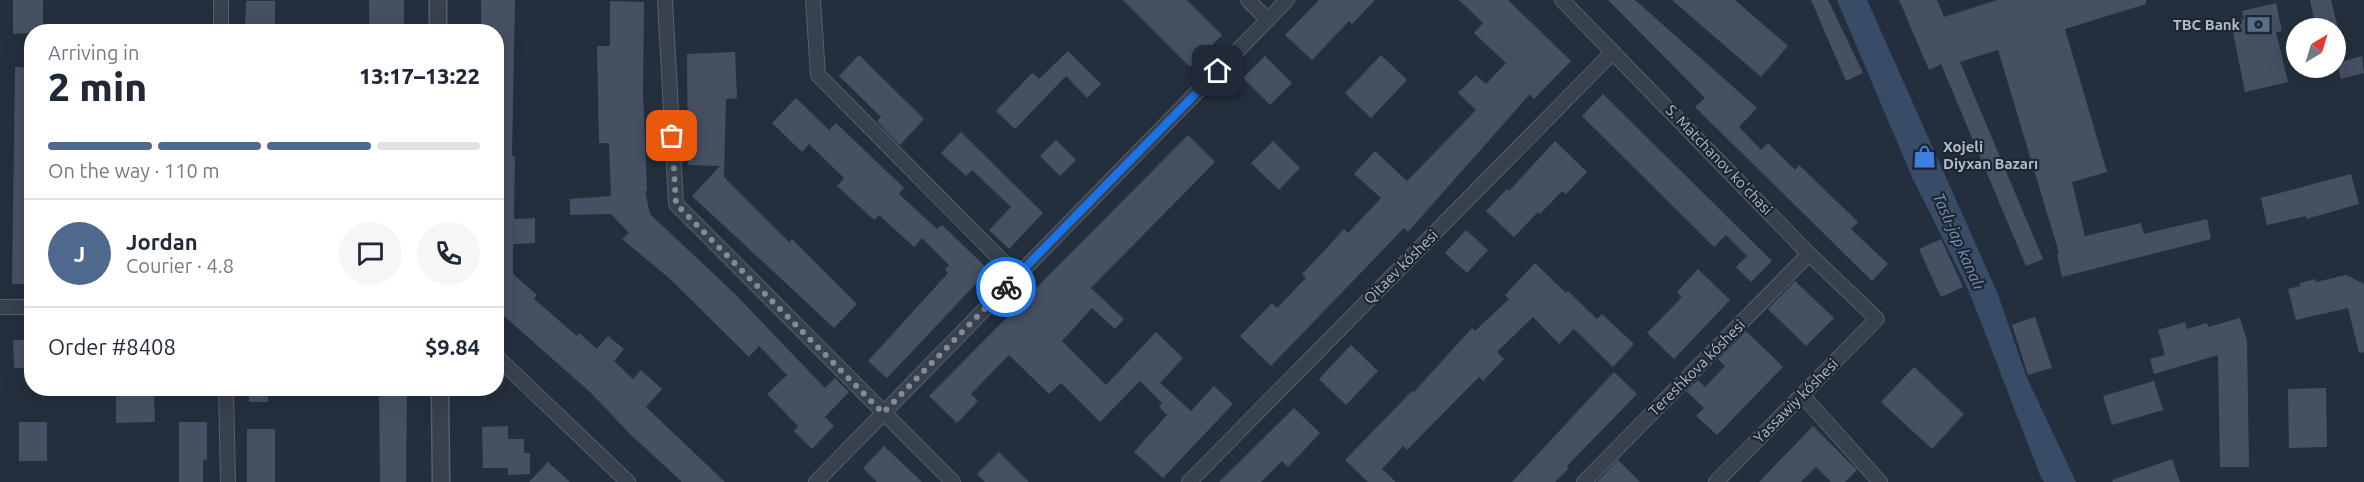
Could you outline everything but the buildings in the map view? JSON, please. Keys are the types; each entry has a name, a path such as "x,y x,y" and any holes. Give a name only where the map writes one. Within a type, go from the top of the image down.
{"street":[{"path":"221,0 221,24"},
{"path":"438,0 438,24"},
{"path":"665,0 676,204 953,482"},
{"path":"813,0 818,75 1017,276"},
{"path":"1248,0 1268,20"},
{"path":"816,482 1287,0"},
{"name":"S. Matchanov ko'chasi","path":"1562,0 1809,254 1877,319"},
{"name":"Qitaev kóshesi","path":"1189,482 1613,52"},
{"name":"Tereshkova kóshesi","path":"1584,482 1809,254"},
{"path":"0,307 24,308"},
{"name":"Yassawiy kóshesi","path":"1716,482 1877,319"},
{"path":"504,364 628,482"},
{"path":"1802,395 1880,482"},
{"path":"226,396 228,482"},
{"path":"440,396 441,482"}],"water":[{"name":"Taslı-jap kanalı","path":"1837,0 1867,0 1997,292 2027,378 2076,482 2044,482 2040,475 1968,289 1912,177"}],"way so far":[{"path":"672,136 676,204 883,413 1006,287"}],"place":[{"name":"TBC Bank","path":"2258,25"},
{"name":"Xojeli Diyxan Bazarı","path":"1925,156"}],"route":[{"path":"1006,287 1218,71"}]}
